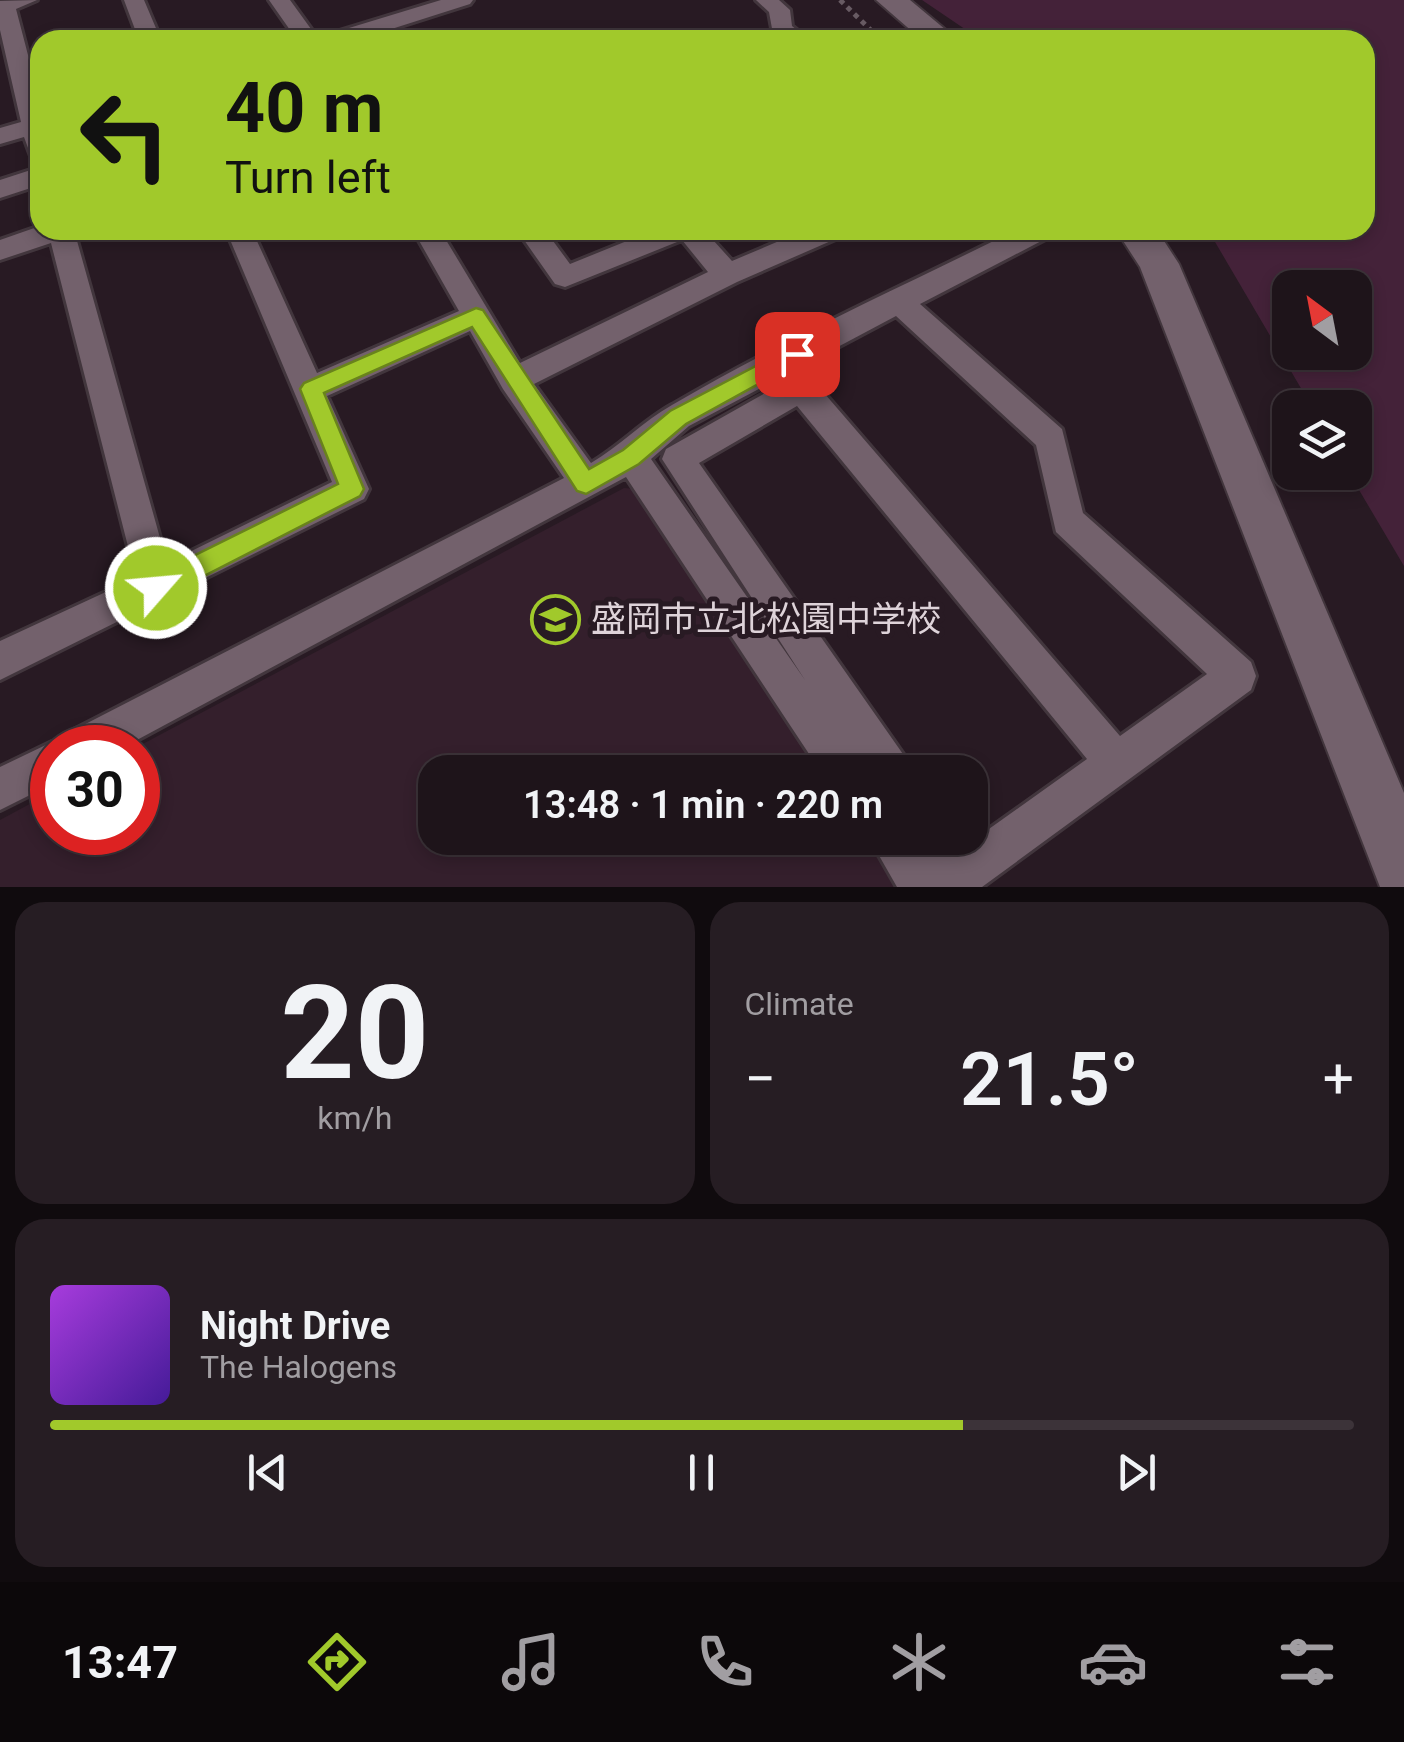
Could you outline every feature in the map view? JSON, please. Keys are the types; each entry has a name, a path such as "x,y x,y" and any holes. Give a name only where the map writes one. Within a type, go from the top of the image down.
{"street":[{"path":"134,0 146,30"},
{"path":"280,0 301,30"},
{"path":"366,30 463,0"},
{"path":"766,0 778,10 783,30"},
{"path":"890,0 929,30"},
{"path":"12,2 30,78"},
{"path":"0,136 30,138"},
{"path":"0,188 30,179"},
{"path":"0,250 30,240"},
{"path":"63,240 156,588"},
{"path":"0,662 352,489 243,240"},
{"path":"432,240 514,380 586,483"},
{"path":"537,240 565,277 656,240"},
{"path":"697,240 727,275"},
{"path":"514,380 807,240"},
{"path":"124,725 586,483 631,457 678,417 1020,240"},
{"path":"1143,240 1159,264 1404,870"},
{"path":"899,302 1051,439 1068,521 1237,676 960,876 946,855"},
{"path":"311,389 476,316"},
{"path":"878,755 678,459 801,388 1117,763"},
{"path":"631,457 834,755"},
{"path":"0,789 30,773"},
{"path":"901,855 923,887"}],"path":[{"path":"840,0 871,30"}],"shaded area":[{"path":"922,0 1404,0 1404,566 1359,490 1372,490 1372,390 1302,390 1290,370 1372,370 1372,270 1272,270 1272,339 1214,240 1375,240 1375,30 966,30"},
{"name":"盛岡市立北松園中学校","path":"624,488 648,490 826,755 418,755 418,855 891,855 913,887 0,887 0,820 30,804 30,855 160,855 160,735"}],"place":[{"name":"盛岡市立北松園中学校","path":"556,619"}],"route":[{"path":"156,588 352,489 311,389 476,316 514,380 586,483 631,457 678,417 797,354"}]}
